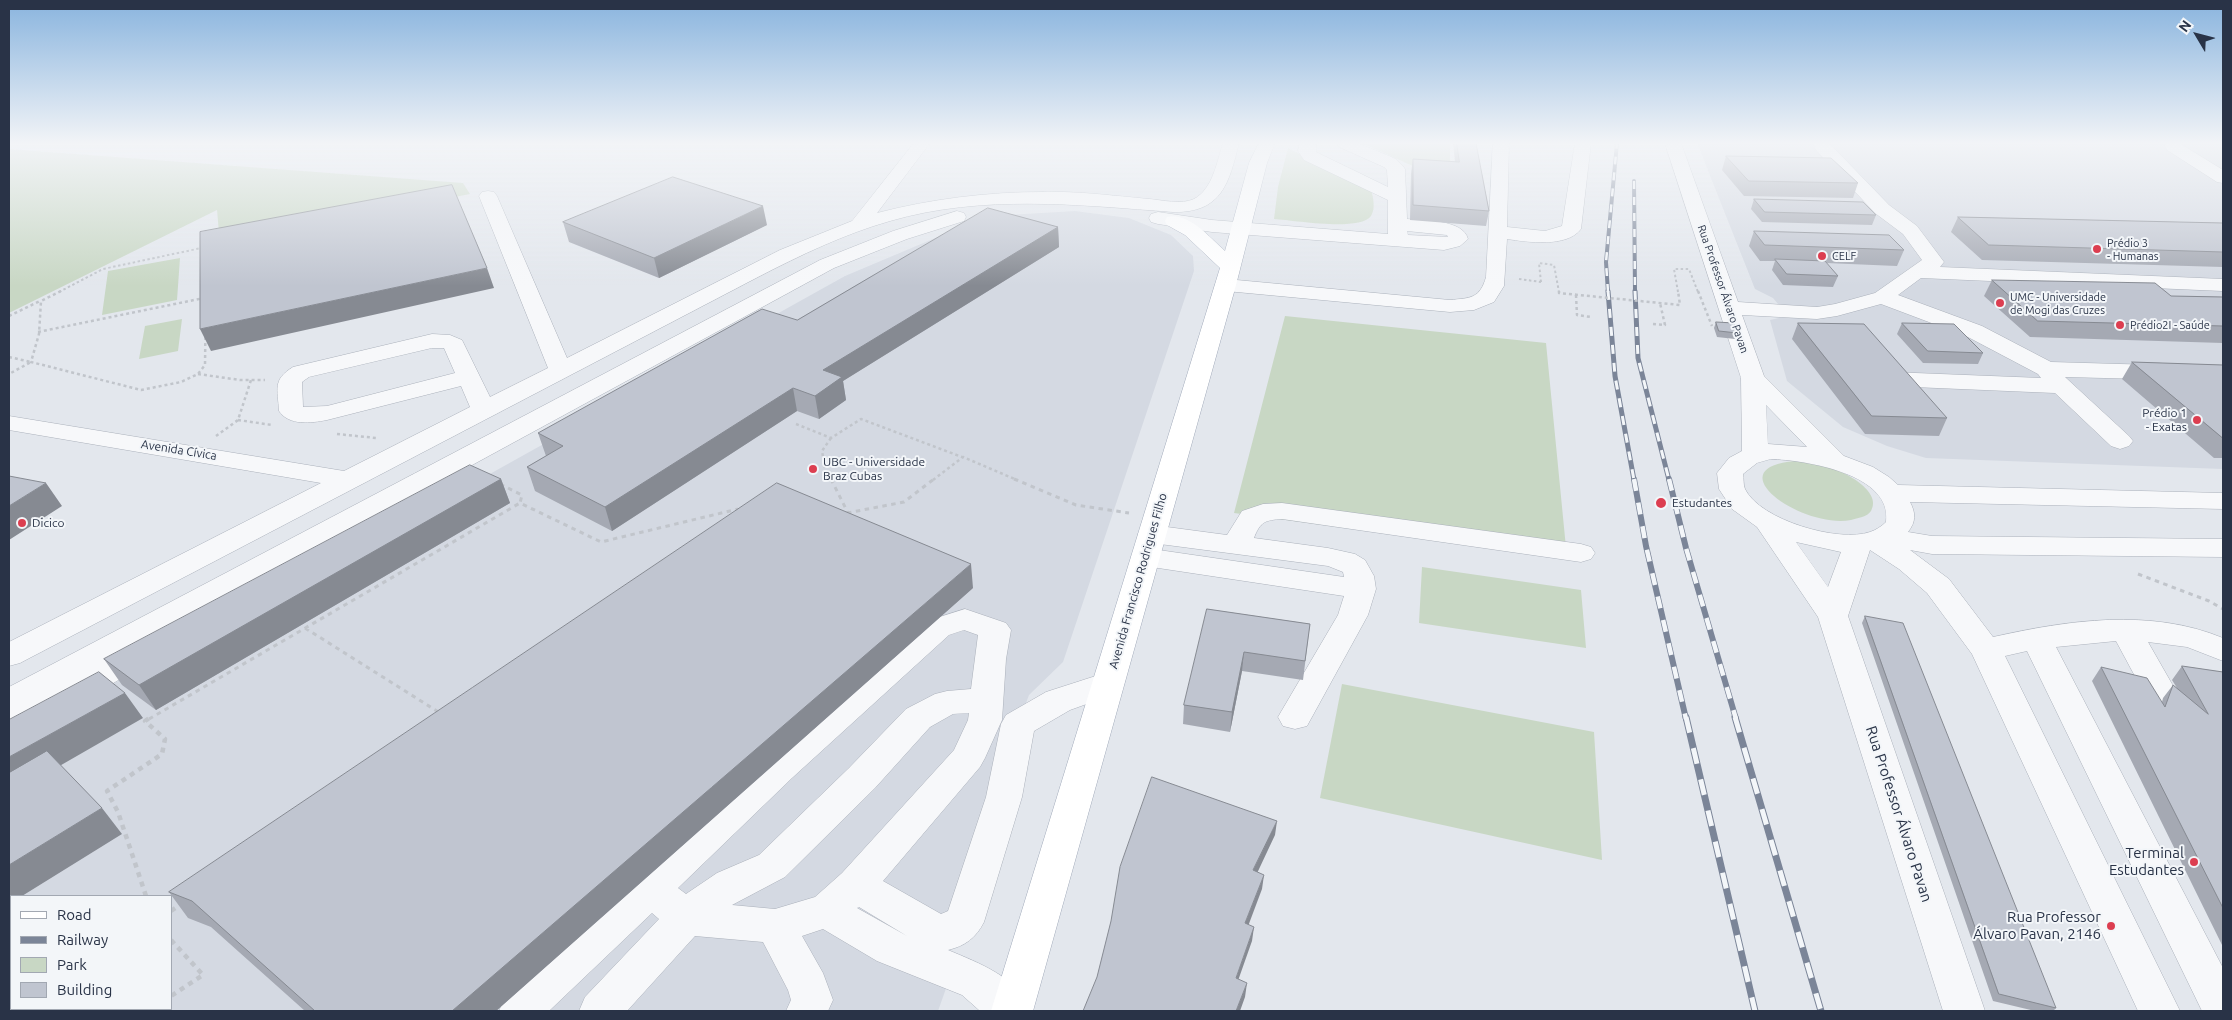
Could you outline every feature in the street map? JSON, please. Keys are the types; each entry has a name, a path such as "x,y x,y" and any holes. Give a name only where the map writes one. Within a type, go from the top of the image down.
{"main road":[{"name":"Avenida Francisco Rodrigues Filho","path":"1012,1011 1228,276 1227,228 1243,191"},
{"path":"1174,221 1192,231 1228,276"}],"street":[{"path":"858,225 885,191"},
{"path":"9,655 799,249 858,225 895,214 982,199 1068,198 1162,205 1195,204 1204,201 1213,191"},
{"path":"82,674 841,265 993,210 1033,207 1124,212 1227,228 1398,232 1396,191"},
{"path":"1228,276 1450,306 1475,304 1486,299 1494,290 1499,191"},
{"path":"1497,232 1550,236 1563,235 1571,229 1576,191"},
{"name":"Rua Professor Álvaro Pavan","path":"1689,191 1753,378 1754,454"},
{"path":"1730,308 1817,313 1837,310 1882,297 1916,272 1934,262 1910,230 1882,209 1863,191"},
{"path":"488,196 561,371"},
{"path":"1195,204 1195,214 1227,228"},
{"path":"799,249 810,257 841,265"},
{"path":"14,707 321,554 478,472 841,265"},
{"path":"1916,272 2223,285"},
{"path":"1882,297 1974,330 2053,377 2120,441"},
{"path":"469,377 327,413 307,416 291,412 290,379 301,372 432,341 443,341 454,345 469,377 484,411"},
{"path":"1890,379 2223,374"},
{"name":"Rua Professor Álvaro Pavan","path":"1753,378 1833,459"},
{"name":"Avenida Cívica","path":"9,423 193,452 349,480"},
{"path":"1833,616 1874,540 1900,524 1900,509 1891,493 1869,476 1833,459 1791,451 1771,451 1754,454 1738,462 1730,474 1732,488 1744,505 1766,520 1794,533 1819,540 1874,540 1932,545 2223,548"},
{"path":"1891,493 2072,499 2223,501"},
{"path":"1238,545 1249,518 1256,513 1282,510 1581,553"},
{"name":"Rua Professor Álvaro Pavan","path":"1766,520 1833,616 1964,1011"},
{"path":"1152,536 1238,545 1345,561 1355,567 1361,589 1353,615 1295,717"},
{"path":"1152,536 1361,589"},
{"path":"1874,540 1909,562 1938,586 1986,650 2159,1011"},
{"path":"520,1011 780,768 938,628 964,619 995,630 986,720 968,758 856,885 827,911 775,926 686,918 651,890"},
{"path":"1986,650 2036,638 2126,629 2192,637 2223,650"},
{"path":"2126,629 2163,698"},
{"path":"57,630 49,642 49,648 82,674"},
{"path":"2036,638 2223,1010"},
{"path":"856,885 934,931 949,933 964,922 1004,797 1018,724 1058,701 1108,684"},
{"path":"600,1011 686,918 710,898 772,866 862,778 918,718 946,703 987,700"},
{"path":"827,911 890,948 935,964 976,982 1012,1011"},
{"path":"775,926 808,986 812,1000 807,1011"}],"path":[{"path":"9,316 103,269 206,247 205,365 198,374 181,382 141,390 9,357"},
{"path":"1541,282 1538,263 1554,265 1558,293 1680,305 1674,269 1689,270 1712,326"},
{"path":"1576,295 1577,315 1591,317"},
{"path":"38,332 205,298"},
{"path":"9,374 31,362 38,332 41,301"},
{"path":"1654,324 1665,325 1660,303"},
{"path":"198,374 251,380 290,379"},
{"path":"193,452 238,420 251,380"},
{"path":"848,514 825,468 822,451 831,438 860,419 963,458 1152,536"},
{"path":"796,424 831,438"},
{"path":"839,512 848,514 904,502 963,458"},
{"path":"146,895 118,812 108,791 162,754 165,739 145,721 520,503 522,495 478,472"},
{"path":"520,503 601,542 740,509"},
{"path":"2138,574 2209,600 2223,609"},
{"path":"305,628 444,716"},
{"path":"172,910 192,897"},
{"path":"172,941 203,975 172,995"}],"shaded area":[{"name":"UMC - Universidade de Mogi das Cruzes","path":"1716,191 2223,191 2223,469 1926,458 1887,446 1843,427 1787,381 1770,320 1788,316 1773,298 1755,289"},
{"name":"UBC - Universidade Braz Cubas","path":"1075,211 1129,218 1171,235 1193,256 1194,271 1063,662 1029,695 930,961 949,980 938,1011 9,1011 9,742 845,276 966,225 1007,215"}],"green space":[{"path":"9,191 468,191 470,194 220,244 217,210 9,313"},
{"path":"1278,191 1371,191 1374,206 1373,213 1364,221 1325,224 1274,219"},
{"path":"180,258 177,300 102,315 108,271"},
{"path":"1285,316 1546,343 1567,558 1234,513"},
{"path":"182,319 178,351 139,359 145,326"},
{"path":"1795,461 1825,466 1852,477 1867,489 1871,496 1873,504 1871,511 1865,516 1851,520 1831,520 1810,516 1791,507 1775,496 1765,485 1763,474 1772,466"},
{"path":"1422,567 1581,590 1586,648 1419,623"},
{"path":"1342,684 1594,732 1602,860 1320,798"}],"building":[{"path":"422,191 454,191 487,268 200,329 200,232"},
{"path":"640,191 715,191 763,206 654,258 563,222"},
{"path":"1413,191 1485,191 1489,211 1413,205"},
{"path":"1754,199 1863,202 1876,215 1765,212"},
{"path":"988,208 1058,227 823,370 842,377 815,396 793,388 605,507 527,467 563,446 538,433 762,309 797,320"},
{"path":"1958,217 2223,223 2223,252 1989,245"},
{"path":"1754,231 1889,235 1904,250 1765,245"},
{"path":"1775,259 1825,261 1838,276 1787,274"},
{"path":"1992,280 2155,283 2171,296 2223,297 2223,326 2038,321"},
{"path":"1716,322 1734,323 1737,333 1719,331"},
{"path":"1798,323 1864,324 1947,418 1872,416"},
{"path":"1902,323 1954,324 1983,353 1928,351"},
{"path":"2132,362 2223,365 2223,438"},
{"path":"470,465 501,479 139,685 104,659"},
{"path":"9,476 46,483 9,506"},
{"path":"777,483 971,564 452,1011 315,1011 192,901 169,892"},
{"path":"1207,609 1310,624 1305,661 1244,652 1232,712 1184,705"},
{"path":"1865,616 1903,623 2056,1008 1999,994"},
{"path":"2182,666 2223,672 2223,908 2101,667 2147,678 2165,707 2173,685 2208,714"},
{"path":"99,672 125,693 9,757 9,720"},
{"path":"47,751 102,808 9,865 9,773"},
{"path":"1152,777 1277,821 1253,870 1264,875 1245,923 1254,927 1236,978 1247,983 1236,1011 1083,1011 1097,977 1111,921 1120,867"}],"railway":[{"path":"1608,292 1606,262 1613,191"},
{"path":"1634,191 1635,292"},
{"path":"1608,291 1615,376 1634,480"},
{"path":"1635,291 1638,358 1669,480"},
{"path":"1634,479 1646,546 1686,719"},
{"path":"1669,479 1686,548 1736,719"},
{"path":"1686,717 1755,1011"},
{"path":"1735,717 1821,1011"}],"place":[{"name":"Prédio 3 - Humanas","path":"2097,249"},
{"name":"CELF","path":"1822,256"},
{"name":"UMC - Universidade de Mogi das Cruzes","path":"2000,303"},
{"name":"Prédio2I - Saúde","path":"2120,325"},
{"name":"Prédio 1 - Exatas","path":"2197,420"},
{"name":"UBC - Universidade Braz Cubas","path":"813,469"},
{"name":"Estudantes","path":"1661,503"},
{"name":"Dicico","path":"22,523"},
{"name":"Terminal Estudantes","path":"2194,862"},
{"name":"Rua Professor Álvaro Pavan, 2146","path":"2111,926"}]}
